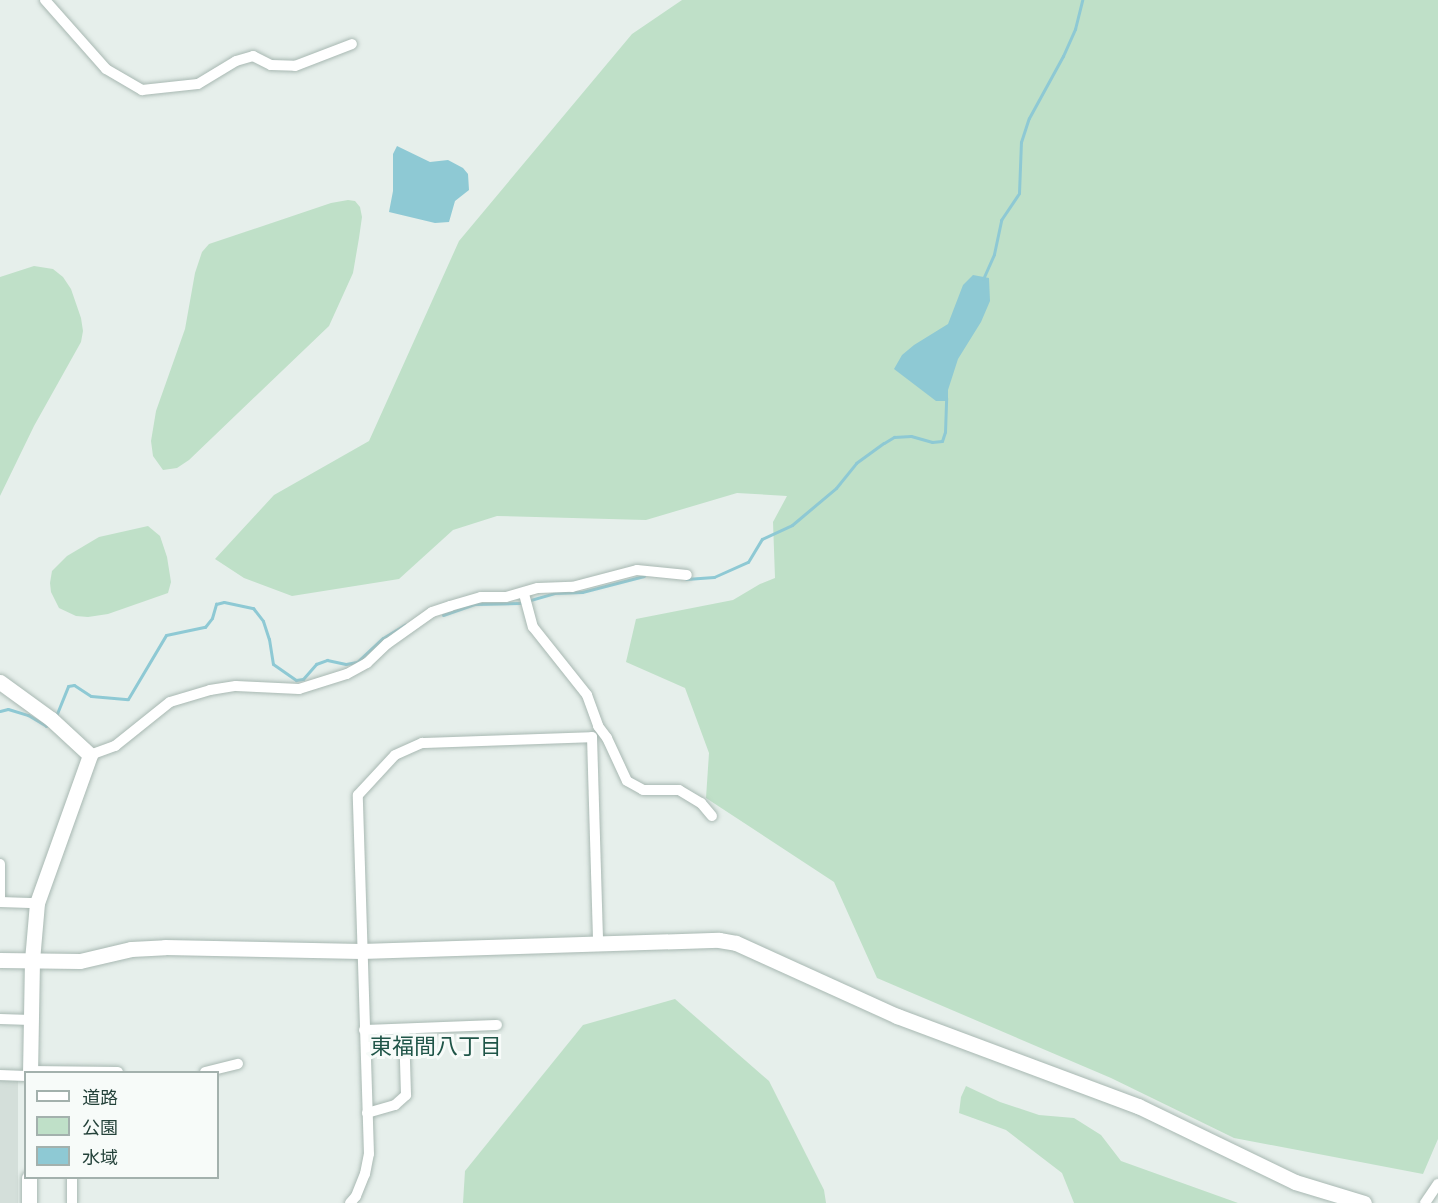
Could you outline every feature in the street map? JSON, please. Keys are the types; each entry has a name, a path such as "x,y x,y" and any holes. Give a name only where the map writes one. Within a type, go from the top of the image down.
{"street":[{"path":"45,0 106,69 142,90 198,84 236,61 253,56 271,65 295,66 352,44"},
{"path":"90,754 115,746 170,702 210,690 236,686 299,689 337,677 367,663 387,644 432,612 482,597 506,597 547,587 572,587 637,570 657,570 687,575"},
{"path":"524,594 533,627 587,695 597,726 607,738 627,781 634,788 643,790 679,790 701,803 712,816"},
{"path":"0,682 51,719 90,754"},
{"path":"597,726 592,737 598,944"},
{"path":"350,1203 356,1196 365,1174 369,1154 358,795 395,755 422,743 592,737"},
{"path":"28,1071 32,960 37,903 90,754"},
{"path":"0,864 0,902 37,903"},
{"path":"0,960 80,961 131,948 165,946 361,951 719,940 736,943 897,1016 1138,1106 1295,1182 1364,1203"},
{"path":"0,1019 31,1020"},
{"path":"364,1029 497,1025"},
{"path":"367,1113 395,1105 406,1095 404,1029"},
{"path":"209,1071 238,1064"},
{"path":"0,1075 24,1073"},
{"path":"29,1179 29,1203"},
{"path":"72,1179 72,1203"},
{"path":"1425,1203 1428,1195 1438,1184"}],"shaded area":[{"path":"0,1081 18,1081 18,1203 0,1203"}],"green space":[{"path":"682,0 1438,0 1438,1139 1423,1174 1234,1138 1111,1078 877,978 834,882 706,798 709,753 685,688 626,662 636,619 733,600 775,578 773,522 787,496 737,493 646,520 497,516 453,530 399,579 292,596 244,578 215,559 274,495 369,441 459,241 632,34"},
{"path":"355,201 360,207 362,217 359,238 353,273 329,326 189,460 177,468 163,470 153,456 151,441 156,411 185,329 195,273 202,252 209,244 331,203"},
{"path":"34,266 53,269 63,277 71,289 83,331 81,342 34,426 0,496 0,277"},
{"path":"148,526 160,536 167,557 171,582 168,593 108,614 88,617 76,616 59,608 51,592 50,583 52,571 67,556 99,537"},
{"path":"675,999 769,1081 824,1190 826,1203 463,1203 465,1171 583,1025"},
{"path":"966,1086 1000,1102 1039,1115 1074,1118 1101,1135 1121,1161 1238,1203 1074,1203 1062,1173 1006,1130 959,1113 961,1097"}],"water":[{"path":"397,146 430,162 448,160 463,168 468,174 469,190 455,201 449,222 435,223 389,212 393,191 393,154"},
{"path":"973,275 989,278 990,301 981,322 958,359 948,390 948,401 936,401 894,369 902,355 914,345 948,324 963,285"}],"waterway":[{"path":"983,279 994,254 1001,220 1019,193 1021,142 1029,118 1063,56 1075,29 1082,0"},
{"path":"686,579 714,577 748,562 762,539 792,525 836,488 856,463 894,437 911,436 932,442 942,441 945,432 946,398"},
{"path":"443,615 475,604 520,603 554,593 582,592 644,576"},
{"path":"56,716 68,686 74,685 91,696 128,699 166,635 205,627 212,618 216,604 224,602 253,608 263,621 273,664 296,680 303,679 316,664 327,660 346,664 357,662 383,638 405,625"},
{"path":"0,711 8,709 28,715 46,726 49,723"}],"district":[{"name":"東福間八丁目","path":"436,1048"}]}
